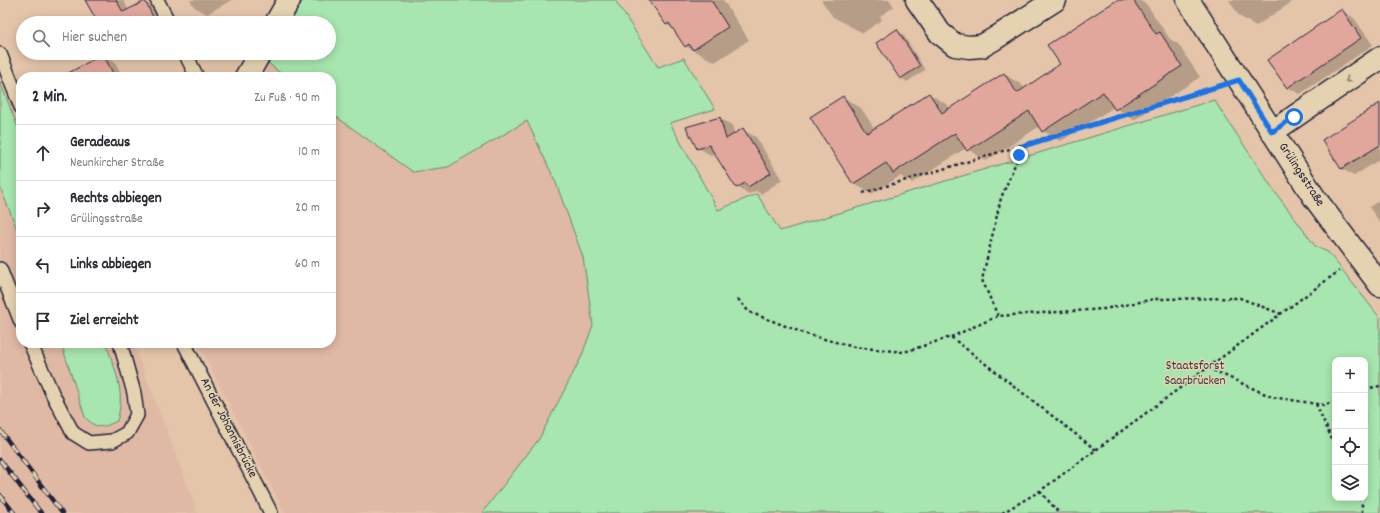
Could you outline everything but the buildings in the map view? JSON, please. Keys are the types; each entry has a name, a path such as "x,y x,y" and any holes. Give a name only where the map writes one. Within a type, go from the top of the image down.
{"street":[{"path":"280,16 289,0"},
{"path":"917,0 940,34 955,45 969,47 982,46 994,40 1056,0"},
{"name":"Grülingsstraße","path":"1188,0 1314,197 1380,285"},
{"path":"1272,132 1380,58"},
{"path":"249,72 256,60"}],"lane":[{"path":"157,0 165,16"},
{"path":"0,54 16,95"},
{"path":"188,60 194,72"},
{"path":"0,269 16,309"},
{"path":"32,348 53,395 73,433 89,443 112,441 127,433 137,415 134,393 121,348"},
{"name":"An der Johannisbrücke","path":"187,348 271,513"}],"path":[{"path":"863,193 1239,80"},
{"path":"998,316 982,280 1001,198 1019,155 1020,147"},
{"path":"1002,513 1040,491 1358,257"},
{"path":"738,299 749,312 808,335 854,347 904,352 951,337 998,316 1104,309 1155,299 1240,298 1281,314"},
{"path":"951,337 1096,450"},
{"path":"1208,368 1272,397 1324,405 1332,402"},
{"path":"1368,388 1380,386"},
{"path":"1316,404 1332,439"},
{"path":"1040,491 1059,513"},
{"path":"1360,501 1362,513"}],"shaded area":[{"path":"267,62 279,72 262,72"},
{"path":"336,117 413,172 448,167 527,120 556,183 583,257 593,325 581,358 539,439 482,513 285,513 201,348 336,348"},
{"path":"0,187 16,227 16,348 63,348 85,417 120,388 108,349 135,348 198,513 0,513"}],"green space":[{"name":"Staatsforst Saarbrücken","path":"303,0 615,0 658,67 684,58 715,109 670,123 718,210 757,194 780,231 1214,100 1275,192 1316,247 1328,252 1380,318 1380,513 482,513 539,439 581,358 593,325 583,257 556,183 527,121 448,167 413,172 336,117 336,72 279,72 267,62 268,60 336,60 336,16 294,16"},
{"path":"0,82 16,122 16,227 0,187"},
{"path":"63,348 108,348 116,372 120,391 117,421 103,426 96,426 85,417"}],"railway":[{"path":"0,430 62,513"},
{"path":"0,460 41,513"},
{"path":"0,495 14,513"}],"route":[{"path":"1019,155 1020,147 1239,80 1272,132 1294,117"}]}
